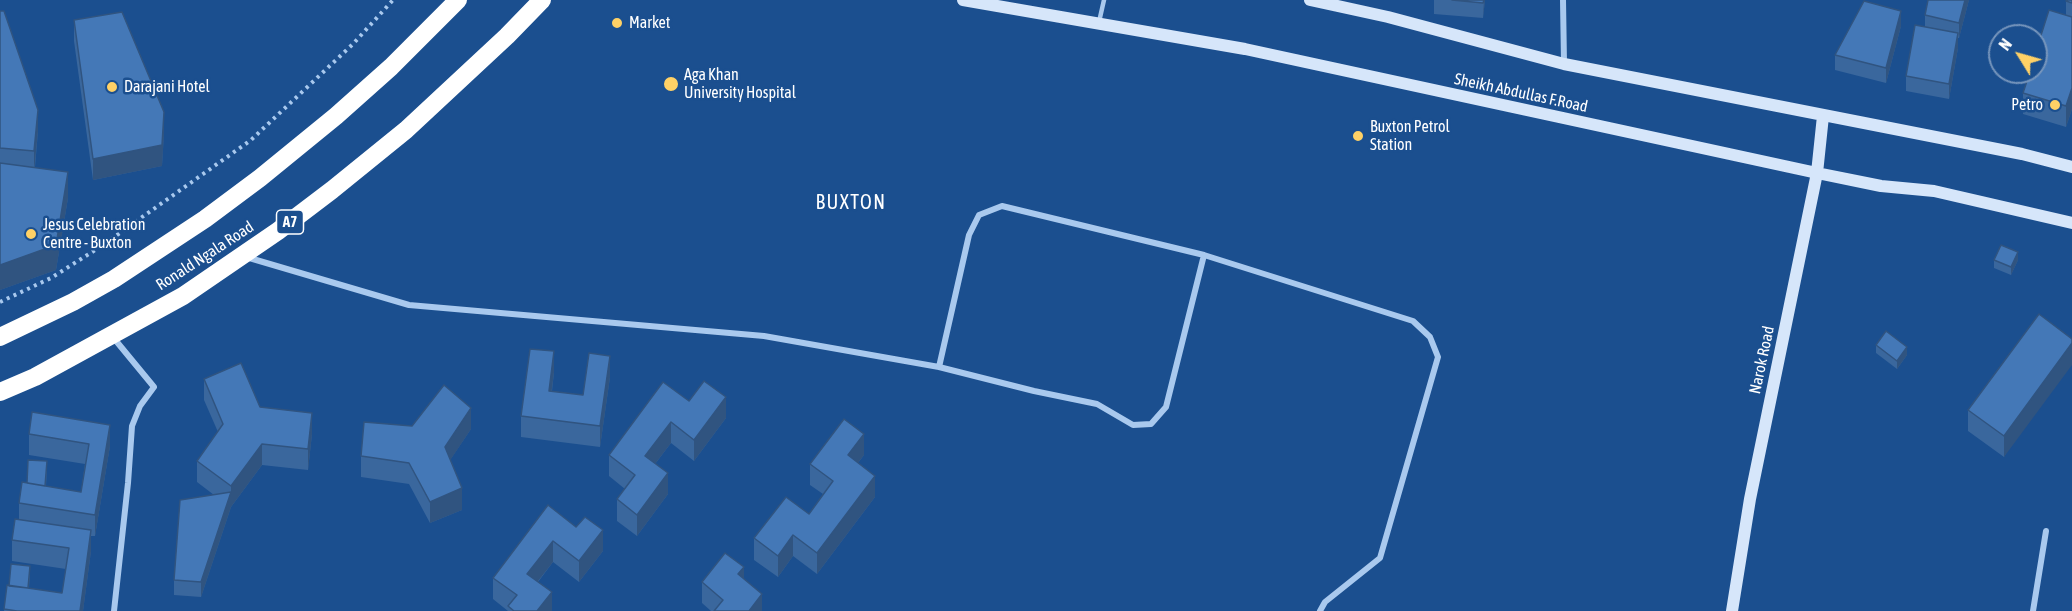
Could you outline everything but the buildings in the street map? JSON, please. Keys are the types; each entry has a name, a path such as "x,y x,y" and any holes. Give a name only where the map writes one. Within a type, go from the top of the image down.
{"highway":[{"name":"Ronald Ngala Road","path":"0,337 104,285 214,212 336,116 391,68 458,0"},
{"name":"Ronald Ngala Road","path":"0,392 35,377 183,296 243,256 332,190 406,130 455,87 542,0"}],"main road":[{"name":"Sheikh Abdullas F.Road","path":"963,0 1245,49 1817,174 1881,186 1934,191 2072,223"},
{"path":"1310,0 1388,17 1564,64 2022,154 2072,167"},
{"name":"Narok Road","path":"1732,611 1750,499 1817,174 1823,116"}],"street":[{"path":"1563,0 1564,64"},
{"path":"939,367 969,235 979,215 1002,206 1204,255 1413,321 1430,337 1438,357 1380,558 1325,602 1320,611"},
{"path":"243,256 408,305 764,336 939,367 1098,405 1133,425 1151,424 1166,406 1204,255"},
{"path":"111,335 154,387 140,406 132,426 129,483 114,611"},
{"path":"2033,611 2046,531"}],"lane":[{"path":"1099,24 1104,0"}],"path":[{"path":"0,302 51,278 100,247 251,140 353,44 393,0"}],"place":[{"name":"Market","path":"617,23"},
{"name":"Aga Khan University Hospital","path":"671,84"},
{"name":"Darajani Hotel","path":"112,87"},
{"name":"Petro","path":"2055,105"},
{"name":"Buxton Petrol Station","path":"1358,136"},
{"name":"Jesus Celebration Centre - Buxton","path":"31,234"}],"district":[{"name":"BUXTON","path":"851,203"}]}
